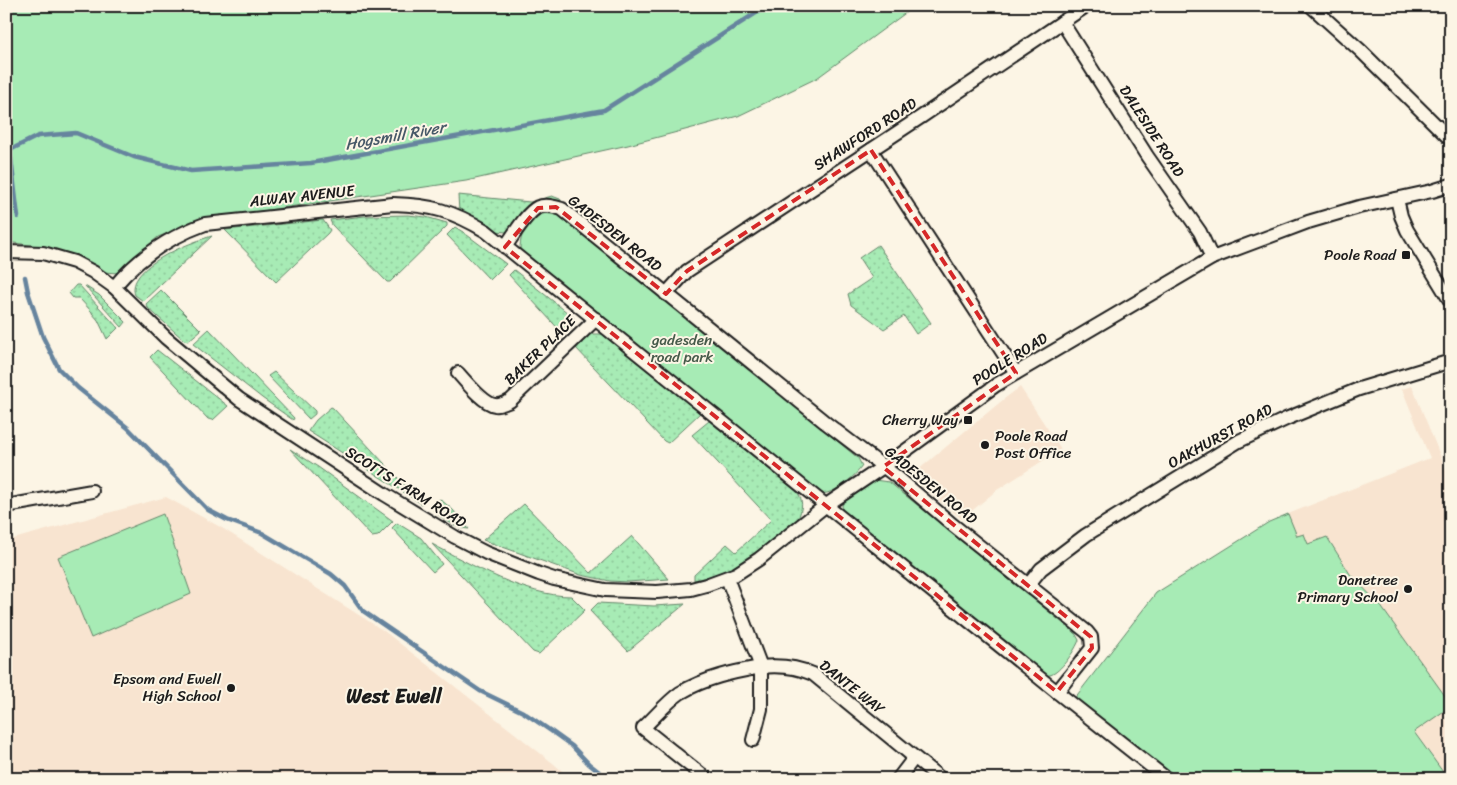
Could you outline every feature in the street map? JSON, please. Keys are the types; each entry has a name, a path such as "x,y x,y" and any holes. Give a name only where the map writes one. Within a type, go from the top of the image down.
{"street":[{"name":"SHAWFORD ROAD","path":"666,294 687,271 1086,6"},
{"path":"1311,6 1361,51 1451,140"},
{"name":"DALESIDE ROAD","path":"1062,22 1147,156 1200,232 1212,258"},
{"path":"871,150 1016,372"},
{"name":"POOLE ROAD","path":"825,506 1016,372 1212,258 1308,222 1432,192 1451,185"},
{"path":"1397,199 1407,230 1451,302"},
{"name":"ALWAY AVENUE","path":"114,287 155,248 184,231 219,221 393,204 419,205 458,216 486,231 505,247"},
{"name":"GADESDEN ROAD","path":"505,247 525,220 538,208 556,207 568,214 826,423 1029,584 1087,632 1093,642 1092,648 1057,692"},
{"path":"505,247 1167,779"},
{"name":"SCOTTS FARM ROAD","path":"6,252 43,253 59,256 93,272 114,287 166,338 240,399 384,494 455,537 486,553 539,574 605,590 675,591 706,586 727,578 759,559 825,506"},
{"name":"BAKER PLACE","path":"458,374 486,402 492,405 501,405 510,401 596,319"},
{"name":"OAKHURST ROAD","path":"1029,584 1041,569 1086,535 1239,441 1359,389 1451,361"},
{"path":"6,506 92,491"},
{"path":"727,578 762,667 761,709 753,740"},
{"name":"DANTE WAY","path":"707,779 643,728 679,694 704,680 735,671 771,666 800,668 813,674 941,779"},
{"path":"898,779 914,758"}],"highlighted area":[{"path":"871,150 1016,373 883,467 1091,637 1092,648 1057,692 505,247 538,208 556,207 666,294 687,271"}],"shaded area":[{"name":"Danetree Primary School","path":"1412,386 1446,470 1451,477 1451,779 1448,779 1414,731 1446,709 1448,700 1380,605 1350,574 1327,537 1308,544 1297,537 1288,514 1430,458 1402,389"},
{"path":"1020,387 1061,449 997,490 962,519 916,482 918,470"},
{"name":"Epsom and Ewell High School","path":"166,497 222,528 384,631 571,779 6,779 6,541"}],"green space":[{"path":"6,6 915,6 817,78 738,116 628,145 466,181 200,220 158,237 118,273 103,272 63,252 38,246 6,242"},
{"path":"458,195 530,202 552,196 560,199 562,202 548,199 540,201 511,230 506,232 495,231 459,212"},
{"name":"gadesden road park","path":"551,212 559,214 858,458 862,466 856,474 831,492 815,492 525,257 520,249 522,236 528,224 538,216"},
{"path":"408,215 426,217 447,223 447,226 390,282 387,282 332,225 330,220 365,216"},
{"path":"323,220 330,230 328,233 276,282 225,230"},
{"path":"455,227 506,264 490,280 447,235"},
{"path":"212,236 143,301 135,295 135,285 140,275 149,266 176,250"},
{"path":"878,245 931,323 916,334 904,316 884,329 851,305 848,294 872,278 859,258"},
{"path":"514,270 573,317 574,325 564,335 509,275"},
{"path":"76,285 79,285 118,328 107,339 92,312 79,298 73,298 69,293"},
{"path":"85,286 99,295 126,322 122,327"},
{"path":"161,290 201,330 188,341 184,340 148,308 146,304"},
{"path":"209,329 294,418 293,420 193,344"},
{"path":"590,334 602,334 700,413 668,443 664,441 575,347"},
{"path":"157,350 228,406 213,420 208,419 150,357"},
{"path":"274,372 315,411 315,414 309,419 268,376"},
{"path":"331,407 422,504 308,431 316,420"},
{"path":"709,421 797,492 801,498 802,505 798,519 737,567 713,576 694,580 694,575 727,544 736,552 771,520 692,435"},
{"path":"290,449 393,521 378,536 372,537"},
{"path":"874,480 889,482 1075,633 1079,640 1071,655 1058,670 1049,675 1041,675 843,514 842,505 846,499"},
{"path":"440,499 453,510 469,529 454,525 432,508 433,504"},
{"path":"524,504 591,573 632,536 669,579 628,582 610,581 581,575 483,540"},
{"path":"163,514 191,594 91,638 58,557"},
{"path":"1288,514 1297,536 1304,534 1308,544 1327,537 1350,574 1380,605 1448,700 1447,709 1414,732 1448,779 1172,779 1074,699 1156,593 1269,522"},
{"path":"397,523 421,538 442,564 433,572 392,528"},
{"path":"432,544 481,570 517,585 553,595 571,596 585,610 539,654 533,652"},
{"path":"598,603 654,606 685,604 628,651 590,611"}],"waterway":[{"name":"Hogsmill River","path":"6,152 38,136 76,133 134,157 191,171 311,163 604,110 767,6"},
{"path":"10,150 18,217"},
{"path":"25,277 43,337 59,369 78,388 128,428 208,510 227,520 262,533 331,574 345,586 363,611 480,691 523,712 551,731 572,746 589,764 608,779"}],"place":[{"name":"Poole Road","path":"1406,255"},
{"name":"Cherry Way","path":"968,420"},
{"name":"Poole Road Post Office","path":"985,445"},
{"name":"Danetree Primary School","path":"1408,589"},
{"name":"Epsom and Ewell High School","path":"231,688"}],"district":[{"name":"West Ewell","path":"394,696"}]}
